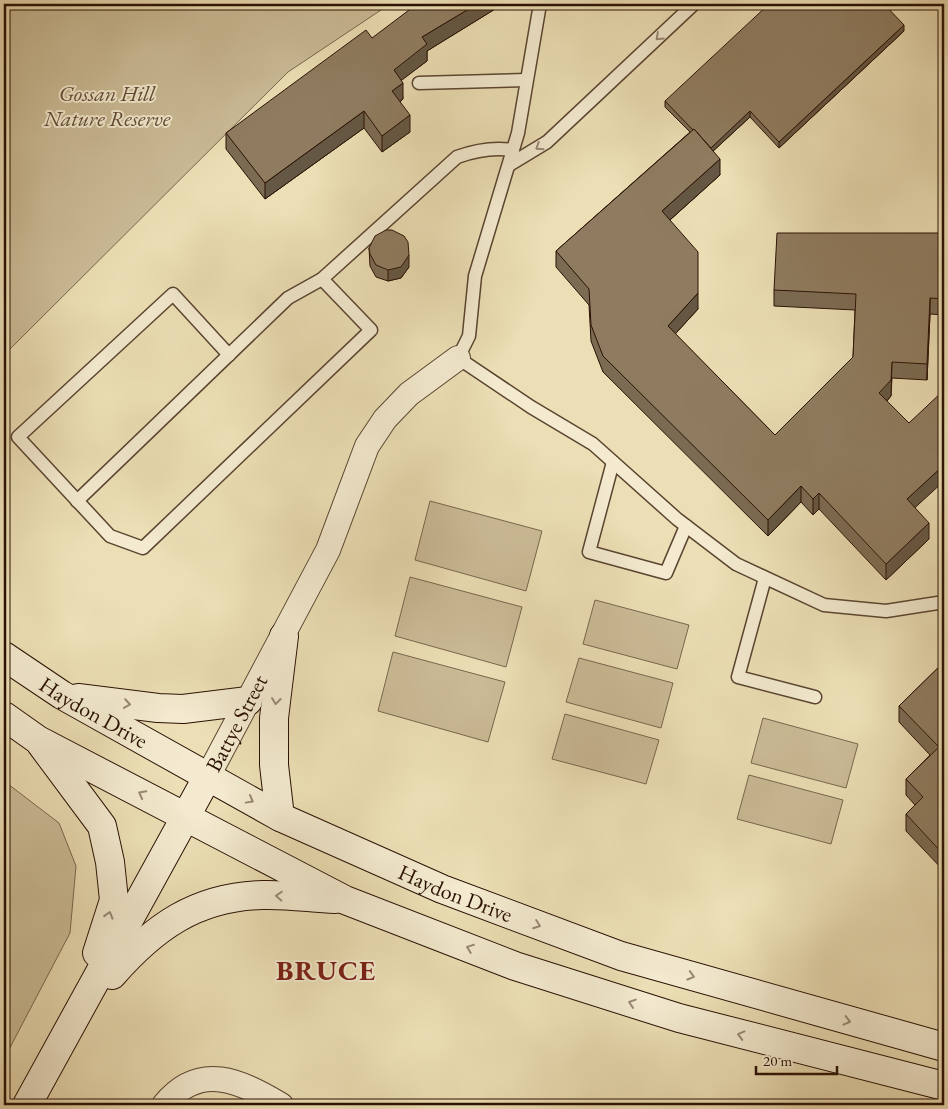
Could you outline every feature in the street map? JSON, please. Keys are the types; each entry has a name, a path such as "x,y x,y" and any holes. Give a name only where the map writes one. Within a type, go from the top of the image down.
{"main road":[{"path":"280,817 274,765 274,718 284,636"},
{"name":"Haydon Drive","path":"4,656 62,695 280,817 442,890 621,956 944,1047"},
{"path":"62,695 158,708 183,709 248,701"},
{"name":"Haydon Drive","path":"4,716 38,740 345,900 515,966 679,1018 944,1086"},
{"path":"38,740 102,826 110,862 114,900 79,1011"},
{"name":"Battye Street","path":"27,1105 208,776"},
{"path":"79,1011 134,949 176,917 230,898 264,895 345,900"}],"street":[{"name":"Battye Street","path":"208,776 328,550 366,446 385,420 409,394 458,358"},
{"path":"164,1105 176,1091 194,1083 218,1078 257,1091 281,1105"}],"lane":[{"path":"540,4 513,150 475,276 470,336 458,358 531,407 593,444 686,526 736,564 824,605 886,611 944,602"},
{"path":"509,166 547,142 694,4"},
{"path":"418,83 526,80"},
{"path":"78,501 288,298 322,279 457,157 477,150 500,148 513,150"},
{"path":"229,355 173,294 18,437 110,536 143,548 371,330 322,279"},
{"path":"613,462 589,552 666,573 686,526"},
{"path":"765,578 738,676 815,697"}],"green space":[{"name":"Gossan Hill Nature Reserve","path":"4,4 390,4 288,72 4,355"},
{"path":"430,501 542,531 526,591 415,560"},
{"path":"410,577 522,607 506,667 395,636"},
{"path":"595,600 689,625 677,669 583,644"},
{"path":"393,652 505,682 488,742 378,711"},
{"path":"579,658 673,683 661,728 566,702"},
{"path":"565,714 659,740 646,784 552,759"},
{"path":"763,718 858,744 846,788 751,763"},
{"path":"749,775 843,800 831,844 737,819"},
{"path":"4,781 59,823 76,866 70,933 4,1059"}],"building":[{"path":"417,4 477,4 422,37 427,44 394,70 403,83 392,91 410,115 382,136 364,111 265,183 226,133 366,30 372,38"},
{"path":"769,4 884,4 904,25 779,142 750,111 711,148 665,101"},
{"path":"694,129 720,159 662,211 698,252 698,293 668,326 775,435 853,357 856,294 774,290 777,233 944,233 944,299 930,298 927,364 892,362 891,380 879,393 909,423 944,390 944,465 907,499 929,523 886,564 819,493 813,499 801,486 768,520 603,356 591,325 589,289 556,251"},
{"path":"386,230 392,230 404,236 408,242 409,255 401,267 388,270 376,265 369,248 375,236"},
{"path":"944,662 944,855 906,814 923,797 906,779 939,747 899,706"}],"district":[{"name":"BRUCE","path":"326,970"}]}
